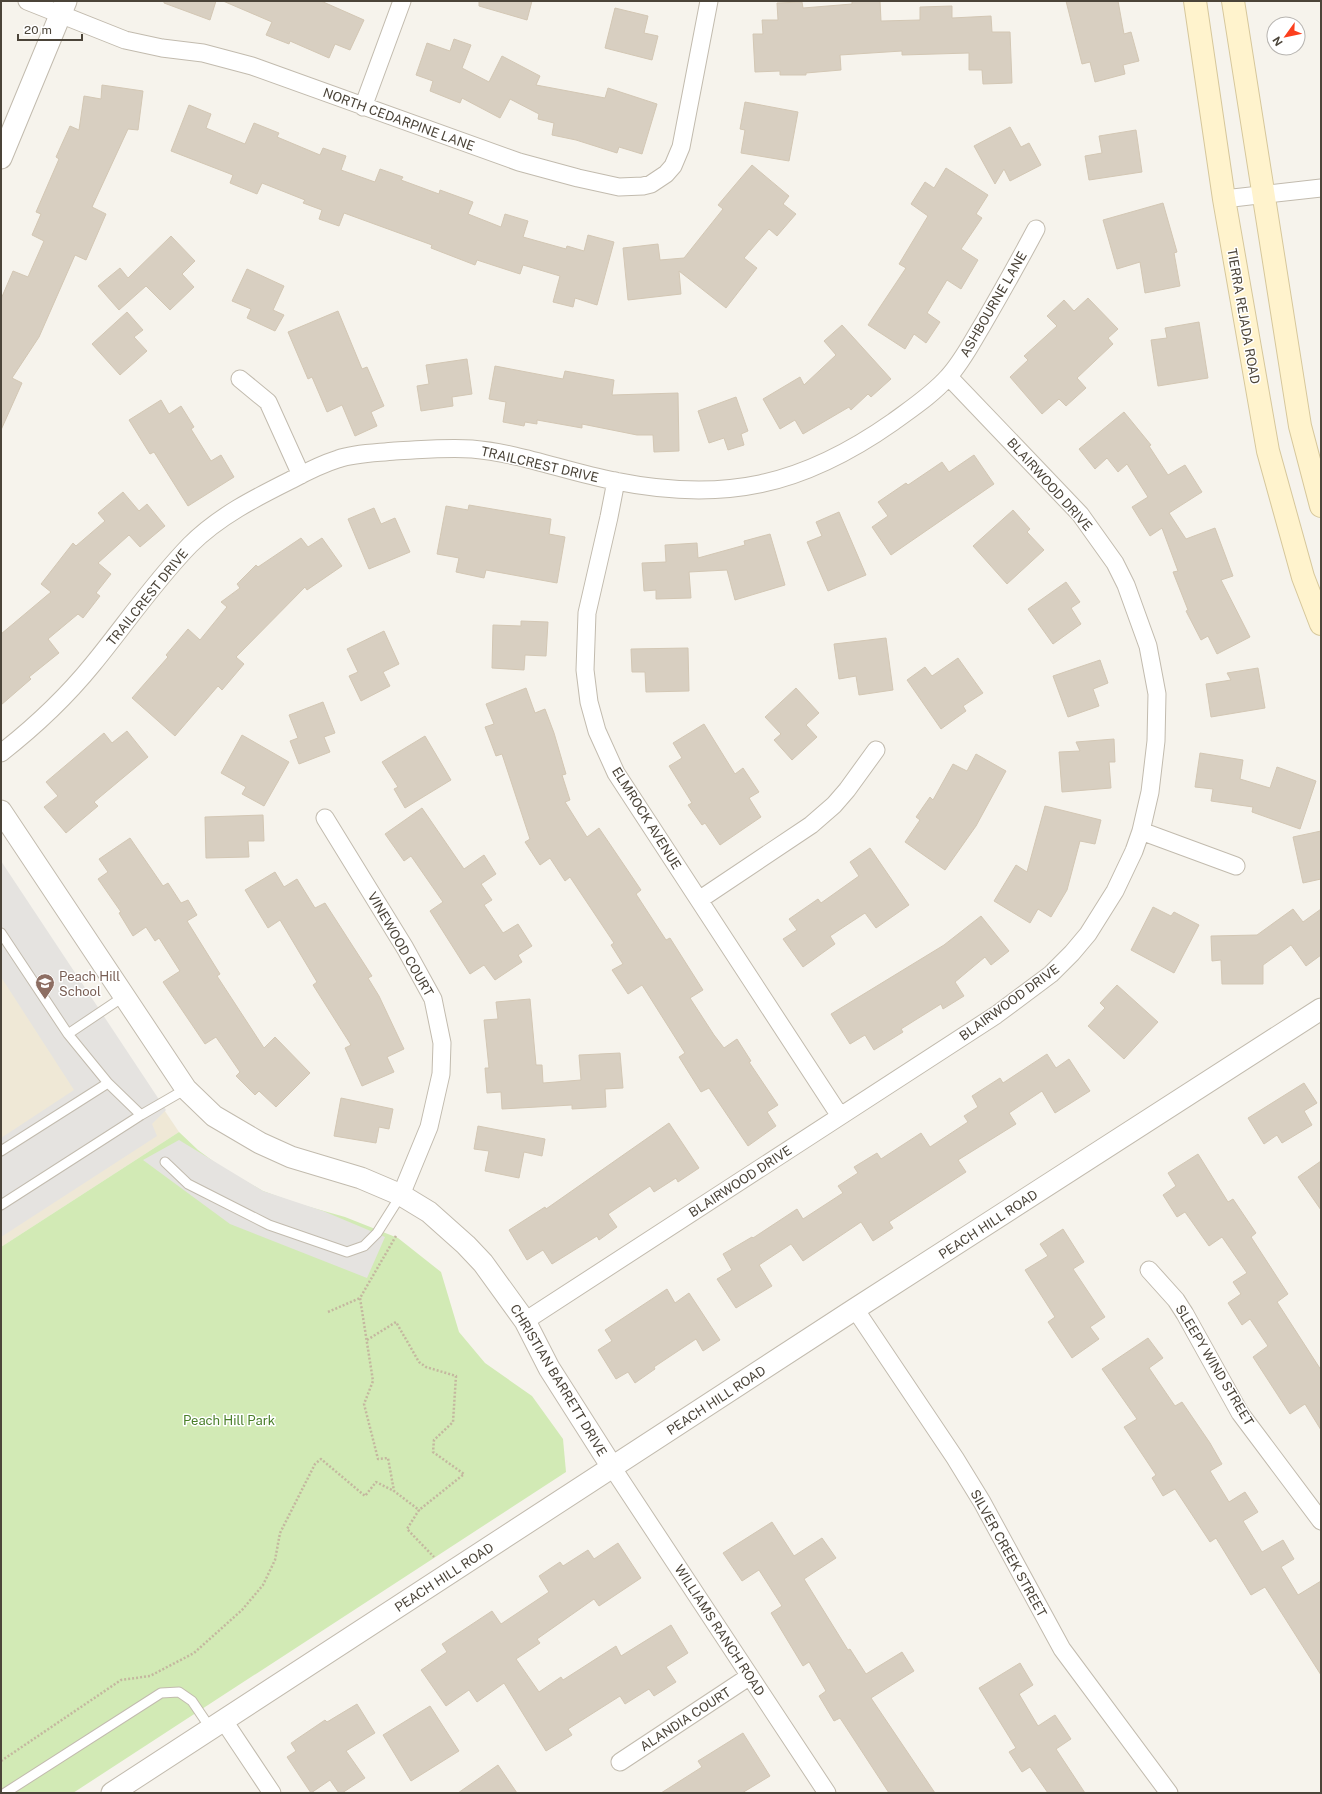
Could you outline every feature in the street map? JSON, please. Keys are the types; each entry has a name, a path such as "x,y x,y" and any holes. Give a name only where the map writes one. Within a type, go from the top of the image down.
{"main road":[{"name":"TIERRA REJADA ROAD","path":"1194,1 1224,199 1268,451 1303,577 1321,624"},
{"path":"1233,1 1300,426 1321,506"}],"street":[{"name":"NORTH CEDARPINE LANE","path":"27,1 63,8 125,40 162,48 203,53 252,66 362,107 527,164 578,178 619,187 643,186 651,184 666,174 673,166 681,147 697,70 709,1"},
{"path":"362,107 402,1"},
{"path":"1,158 63,8"},
{"path":"1224,199 1321,188"},
{"name":"ASHBOURNE LANE","path":"949,377 965,354 1010,278 1036,229"},
{"name":"TRAILCREST DRIVE","path":"1,753 70,690 92,665 162,575 192,543 227,514 245,502 339,458 383,452 438,448 469,448 491,451 616,481 672,489 714,490 754,486 773,482 816,467 841,455 870,438 916,406 949,377"},
{"name":"BLAIRWOOD DRIVE","path":"525,1321 996,1014 1051,974 1088,934 1115,891 1134,851 1141,831 1150,792 1156,748 1157,694 1148,646 1126,585 1115,563 1080,514 949,377"},
{"path":"240,379 268,402 301,475"},
{"name":"ELMROCK AVENUE","path":"616,481 587,613 585,670 589,702 597,731 616,772 840,1116"},
{"path":"699,900 811,825 834,805 847,790 876,750"},
{"name":"CHRISTIAN BARRETT DRIVE","path":"1,811 123,997 186,1089 214,1116 260,1143 291,1157 361,1178 401,1195 429,1212 466,1245 483,1263 525,1321 549,1368 612,1467"},
{"name":"VINEWOOD COURT","path":"325,818 405,948 432,999 442,1042 441,1074 429,1127 401,1195"},
{"path":"1141,831 1236,866"},
{"name":"PEACH HILL ROAD","path":"112,1793 855,1309 1321,1009"},
{"name":"SLEEPY WIND STREET","path":"1149,1270 1176,1300 1185,1314 1240,1413 1321,1521"},
{"name":"SILVER CREEK STREET","path":"855,1309 955,1458 982,1502 1062,1648 1168,1793"},
{"name":"WILLIAMS RANCH ROAD","path":"612,1467 827,1793"},
{"name":"ALANDIA COURT","path":"620,1762 750,1676"},
{"path":"218,1725 272,1793"}],"lane":[{"path":"1,933 68,1034 108,1083 141,1115"},
{"path":"68,1034 123,997"},
{"path":"1,1151 108,1083"},
{"path":"1,1205 141,1115 186,1089"},
{"path":"165,1162 188,1184 269,1225 347,1252 364,1246 377,1233 401,1195"},
{"path":"5,1793 161,1693 179,1692 192,1701 218,1725"}],"path":[{"path":"328,1312 360,1298 398,1232"},
{"path":"360,1298 373,1381 364,1404 378,1459 388,1458 394,1491"},
{"path":"367,1340 396,1322 419,1362 426,1367 456,1376 453,1422 434,1440 433,1452 464,1474 419,1510 407,1529 436,1559"},
{"path":"1,1761 121,1680 150,1676 194,1653 242,1610 263,1585 275,1560 280,1533 315,1464 321,1459 365,1496 376,1482 394,1491 419,1510"}],"shaded area":[{"name":"Peach Hill School","path":"1,861 166,1110 152,1124 157,1136 1,1237 1,1138 74,1090 1,977"},
{"name":"Peach Hill School","path":"1,868 179,1132 1,1247"},
{"path":"179,1140 263,1191 323,1211 385,1237 367,1278 230,1224 143,1160"}],"green space":[{"name":"Peach Hill Park","path":"179,1132 198,1150 221,1167 263,1191 296,1203 345,1217 398,1238 441,1272 459,1332 485,1363 532,1396 563,1439 566,1472 73,1793 1,1793 1,1247"}],"building":[{"path":"164,1 216,1 210,20 164,3"},
{"path":"223,1 321,1 364,20 350,50 335,44 329,58 290,41 289,44 266,35 272,22"},
{"path":"479,1 532,1 527,20 479,6"},
{"path":"852,1 880,1 881,21 920,20 920,7 952,6 952,18 991,16 992,32 1010,32 1012,83 983,84 982,70 969,70 969,53 902,55 902,51 840,55 841,70 806,73 806,75 780,75 780,71 755,72 753,34 763,34 762,20 778,20 777,3 802,2 803,8 852,4"},
{"path":"1066,1 1118,1 1124,34 1131,32 1139,61 1123,65 1125,74 1095,82 1090,62 1082,64"},
{"path":"615,8 648,16 644,33 658,36 652,60 605,48"},
{"path":"454,39 471,45 462,68 489,82 502,56 540,76 536,85 605,98 608,88 657,104 642,154 619,147 617,153 576,140 552,135 554,123 538,119 539,114 510,99 500,118 462,98 460,103 430,91 433,81 416,75 427,43 450,51"},
{"path":"102,85 143,91 138,130 128,129 92,207 106,214 86,260 75,255 39,337 12,378 22,383 1,430 1,299 13,271 28,277 44,241 32,235 41,214 36,212 59,159 56,157 70,126 79,130 84,96 101,99"},
{"path":"745,102 798,112 789,161 741,153 745,130 740,129"},
{"path":"189,105 211,114 206,128 245,144 254,123 279,133 277,137 320,155 323,148 346,156 341,170 375,182 380,169 403,177 401,180 439,194 440,190 473,202 468,214 501,227 505,214 528,221 523,237 566,249 567,246 584,251 588,235 614,242 597,305 575,298 573,307 553,302 560,276 523,265 520,274 477,260 475,265 431,248 432,245 344,213 339,226 319,219 322,210 303,203 305,200 262,183 257,194 230,183 233,175 171,151"},
{"path":"1010,127 1021,147 1029,143 1041,165 1010,181 1004,169 995,184 974,146"},
{"path":"1136,130 1142,172 1089,180 1085,156 1102,153 1099,136"},
{"path":"752,165 789,196 783,204 796,214 777,236 769,229 744,258 757,268 726,308 679,271 681,294 628,300 623,248 658,244 660,260 684,258 723,209 718,205"},
{"path":"946,168 988,195 976,214 982,218 961,249 978,260 961,289 947,280 927,313 940,322 926,343 914,334 905,349 868,325 906,268 899,264 928,216 911,204 925,182 934,188"},
{"path":"1163,203 1177,252 1174,253 1180,286 1145,293 1140,262 1117,269 1103,220"},
{"path":"171,236 195,261 182,274 194,287 170,310 146,286 119,310 98,286 120,268 128,278"},
{"path":"247,269 284,286 273,310 284,315 275,331 247,318 251,309 232,301"},
{"path":"1088,298 1118,329 1108,338 1113,344 1077,378 1086,388 1066,406 1059,399 1042,414 1010,377 1028,360 1024,356 1057,326 1047,316 1064,300 1074,311"},
{"path":"338,311 362,369 367,367 384,406 371,412 377,426 355,436 342,405 327,412 312,377 308,379 288,332"},
{"path":"127,312 143,330 134,337 147,351 120,375 92,344"},
{"path":"1199,322 1208,378 1158,386 1151,340 1167,338 1165,328"},
{"path":"842,325 891,379 871,397 868,394 851,410 849,407 803,434 795,420 780,429 763,399 800,377 804,385 836,355 824,341"},
{"path":"467,359 472,394 452,397 453,406 421,411 417,386 429,384 426,365"},
{"path":"495,366 563,379 565,371 614,380 612,395 678,393 679,451 654,452 653,435 637,435 582,424 582,428 537,420 537,424 525,422 524,426 503,422 506,402 489,399"},
{"path":"736,397 748,431 741,434 744,445 728,450 724,438 709,443 698,411"},
{"path":"161,400 169,414 181,406 194,427 191,429 211,461 221,455 234,477 188,506 154,452 150,454 129,420"},
{"path":"1124,412 1151,445 1149,446 1168,475 1185,465 1202,492 1169,513 1186,539 1215,528 1233,576 1221,580 1250,637 1217,654 1208,636 1201,640 1186,611 1188,610 1173,572 1178,571 1162,528 1150,536 1132,507 1148,497 1127,464 1118,472 1107,458 1095,469 1079,449"},
{"path":"974,455 994,484 891,555 872,527 888,516 878,502 906,483 908,485 942,462 949,472"},
{"path":"123,492 139,511 147,504 165,526 140,547 129,535 98,563 111,574 96,593 100,596 83,618 78,614 48,639 59,653 29,677 31,679 1,705 1,634 51,592 41,584 73,543 76,546 105,521 98,513"},
{"path":"469,505 551,519 549,534 565,537 557,583 486,570 484,578 456,572 459,558 437,554 446,506 468,510"},
{"path":"374,508 381,524 395,518 410,552 369,569 348,519"},
{"path":"1013,510 1030,529 1027,532 1044,550 1007,584 973,546"},
{"path":"839,512 866,575 828,591 807,542 822,536 816,522"},
{"path":"770,534 785,585 735,600 727,570 689,572 691,598 656,599 656,590 644,591 642,563 666,562 665,545 697,543 698,558 745,545 744,541"},
{"path":"301,538 308,547 322,538 342,566 307,590 305,587 236,657 244,664 222,690 218,686 175,736 132,698 168,657 166,655 188,629 200,640 227,607 221,602 240,588 237,584 256,565 258,567"},
{"path":"1066,582 1080,602 1071,608 1081,624 1053,644 1028,609"},
{"path":"521,621 548,622 546,656 525,655 524,670 492,668 493,625 521,626"},
{"path":"384,631 399,664 383,672 390,686 361,701 349,676 358,672 347,649"},
{"path":"886,638 893,690 859,695 856,676 839,679 834,644"},
{"path":"688,648 689,691 646,692 645,672 632,672 631,649"},
{"path":"958,658 983,693 963,706 966,711 941,729 907,680 925,667 932,676"},
{"path":"1100,660 1108,683 1093,689 1099,706 1068,717 1053,676"},
{"path":"1258,668 1265,708 1211,717 1206,684 1231,680 1227,673"},
{"path":"526,688 535,713 545,709 554,733 566,774 562,775 570,800 565,802 587,837 599,828 641,890 636,894 666,940 670,938 703,990 690,998 724,1048 737,1039 751,1061 749,1062 778,1105 767,1112 776,1126 748,1146 709,1088 701,1092 679,1057 685,1053 642,985 628,994 612,970 623,964 611,945 614,943 570,877 565,881 550,858 540,865 525,842 530,839 502,754 496,756 485,727 494,724 486,704"},
{"path":"796,688 819,713 806,725 817,737 792,760 774,740 781,734 765,717"},
{"path":"323,702 335,733 324,737 330,752 299,764 290,741 298,738 289,715"},
{"path":"704,724 735,774 743,768 759,792 749,798 761,817 720,845 705,823 702,825 688,805 692,803 669,766 682,758 673,743"},
{"path":"127,731 148,757 94,802 98,806 66,833 44,807 58,796 46,782 104,733 112,743"},
{"path":"242,735 289,762 264,806 242,794 246,787 221,773"},
{"path":"425,736 451,780 405,808 394,789 398,787 382,762"},
{"path":"1114,739 1115,762 1109,762 1111,788 1062,792 1059,752 1080,751 1076,742"},
{"path":"1200,753 1243,760 1240,779 1270,788 1277,767 1316,781 1300,829 1252,812 1253,807 1211,801 1213,789 1195,787"},
{"path":"976,754 1006,771 976,826 945,870 905,842 920,820 916,817 930,797 933,800 953,764 967,771"},
{"path":"1045,806 1101,820 1095,844 1080,841 1067,890 1051,917 1038,909 1030,923 994,901 1016,865 1027,872"},
{"path":"422,808 464,869 484,855 496,874 481,884 492,900 484,905 503,933 518,924 532,946 518,955 522,962 495,980 484,965 470,974 430,911 443,902 411,856 404,861 385,834"},
{"path":"263,815 264,841 248,841 249,857 206,858 205,817"},
{"path":"1321,831 1321,879 1303,883 1293,837"},
{"path":"130,838 163,886 168,883 181,903 188,900 197,915 187,921 220,974 217,976 264,1048 275,1037 310,1073 276,1107 259,1091 255,1095 236,1076 240,1072 216,1037 205,1044 163,982 180,971 159,938 155,941 146,927 133,936 119,913 121,912 98,879 108,872 99,859"},
{"path":"870,848 909,905 876,928 865,913 830,936 835,944 803,967 783,939 797,930 789,919 818,899 821,903 859,876 850,862"},
{"path":"275,872 284,887 297,879 315,908 325,903 372,976 368,978 379,996 404,1049 387,1057 394,1072 362,1086 345,1048 351,1045 313,985 317,982 280,920 268,928 245,890"},
{"path":"1153,907 1171,916 1174,912 1199,925 1174,973 1131,950"},
{"path":"1293,909 1303,922 1321,909 1321,955 1306,966 1291,945 1263,965 1263,984 1222,984 1221,960 1212,961 1211,936 1257,935"},
{"path":"981,916 1009,951 991,965 985,957 955,982 964,996 943,1009 941,1004 901,1029 903,1032 874,1050 865,1035 850,1044 831,1014 944,945"},
{"path":"1117,985 1158,1022 1124,1059 1088,1026 1105,1008 1100,1003"},
{"path":"530,999 536,1065 542,1065 543,1083 581,1080 579,1055 620,1053 623,1088 605,1089 606,1107 572,1109 572,1105 502,1109 501,1092 487,1093 485,1068 489,1068 484,1020 498,1019 496,1002"},
{"path":"1047,1054 1056,1068 1069,1059 1090,1091 1055,1113 1042,1091 1009,1113 1016,1124 958,1160 966,1172 889,1222 893,1228 873,1241 861,1222 803,1261 791,1244 759,1265 772,1286 736,1308 717,1279 732,1270 723,1254 752,1237 753,1238 797,1209 803,1219 843,1193 838,1186 858,1173 854,1167 877,1153 881,1159 921,1133 930,1147 968,1122 964,1116 978,1107 972,1096 1000,1078 1003,1083"},
{"path":"1304,1083 1317,1103 1304,1111 1312,1125 1282,1143 1277,1135 1264,1144 1248,1118"},
{"path":"341,1098 393,1109 389,1129 379,1127 376,1143 334,1136"},
{"path":"669,1123 699,1168 678,1182 676,1178 654,1192 650,1186 608,1214 617,1227 599,1240 597,1236 552,1264 543,1250 527,1260 509,1230 545,1207 546,1209"},
{"path":"478,1126 545,1139 542,1156 524,1152 519,1178 485,1171 489,1151 474,1149"},
{"path":"1198,1154 1228,1202 1233,1199 1256,1233 1251,1237 1288,1294 1277,1302 1321,1370 1321,1430 1305,1404 1290,1414 1253,1357 1268,1346 1250,1319 1242,1325 1228,1303 1241,1294 1233,1282 1247,1273 1222,1237 1209,1246 1185,1212 1177,1217 1163,1195 1176,1186 1168,1173"},
{"path":"1321,1161 1321,1210 1298,1177"},
{"path":"1063,1229 1084,1262 1073,1269 1105,1317 1090,1327 1099,1339 1072,1358 1048,1322 1055,1317 1025,1270 1048,1256 1040,1244"},
{"path":"667,1289 675,1303 689,1293 720,1340 703,1351 696,1339 654,1367 655,1369 635,1383 628,1372 616,1379 598,1350 612,1341 605,1330"},
{"path":"1148,1338 1163,1358 1149,1368 1175,1406 1182,1402 1210,1443 1222,1464 1210,1471 1229,1502 1245,1492 1258,1512 1243,1521 1262,1552 1283,1540 1294,1559 1281,1567 1298,1595 1321,1581 1321,1675 1265,1587 1251,1595 1216,1538 1210,1542 1175,1489 1163,1496 1152,1478 1156,1475 1124,1427 1137,1419 1102,1369"},
{"path":"772,1522 794,1556 822,1538 836,1558 804,1579 848,1650 850,1649 866,1674 902,1652 914,1671 871,1698 935,1793 889,1793 840,1718 834,1721 819,1696 826,1691 809,1662 803,1666 771,1613 782,1606 759,1570 742,1581 723,1553"},
{"path":"618,1543 641,1578 599,1606 594,1599 537,1639 540,1643 516,1659 539,1692 561,1677 563,1680 616,1646 621,1656 671,1625 688,1653 666,1667 676,1682 654,1696 649,1689 625,1704 620,1696 568,1729 572,1735 546,1751 504,1683 477,1702 469,1690 446,1706 421,1670 447,1652 442,1644 492,1611 501,1624 549,1592 539,1576 560,1562 563,1566 588,1550 594,1559"},
{"path":"1020,1663 1033,1685 1019,1694 1038,1726 1055,1715 1071,1739 1056,1749 1085,1793 1048,1793 1030,1767 1022,1772 1009,1752 1016,1748 979,1688"},
{"path":"357,1704 375,1733 346,1751 365,1778 342,1793 339,1793 330,1780 311,1793 287,1757 296,1751 291,1743 325,1720 327,1722"},
{"path":"430,1706 459,1751 411,1781 383,1735"},
{"path":"743,1733 770,1776 742,1793 661,1793 702,1767 698,1761"},
{"path":"498,1765 517,1793 458,1793"}],"place":[{"name":"Peach Hill School","path":"45,1000"}]}
